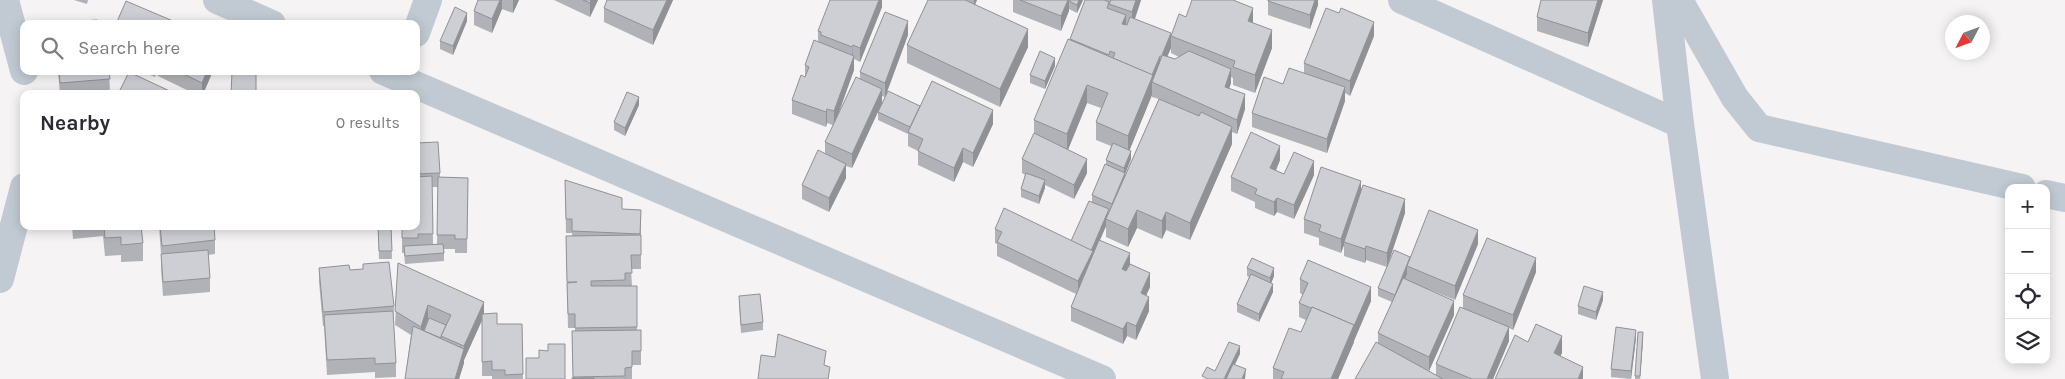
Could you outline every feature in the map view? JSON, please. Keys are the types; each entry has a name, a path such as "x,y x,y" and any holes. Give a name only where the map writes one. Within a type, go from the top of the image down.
{"street":[{"path":"5,0 20,56"},
{"path":"217,0 263,20"},
{"path":"420,22 428,0"},
{"path":"1402,0 1680,124"},
{"path":"1666,0 1680,124 1715,379"},
{"path":"1679,0 1735,98 1758,128 2005,184"},
{"path":"25,75 26,90"},
{"path":"397,75 1102,379"},
{"path":"2050,195 2065,198"},
{"path":"0,280 20,202"}],"building":[{"path":"478,0 500,0 492,19 474,11"},
{"path":"607,0 667,0 653,30 604,8"},
{"path":"830,0 879,0 860,48 853,45 852,47 821,35 821,32 818,31"},
{"path":"928,0 965,0 1028,29 1000,89 907,45"},
{"path":"1020,0 1068,0 1061,16"},
{"path":"1069,0 1079,0 1077,5"},
{"path":"1085,0 1104,0 1109,2 1107,8 1126,15 1122,24 1127,25 1130,17 1171,33 1162,55 1175,59 1189,51 1231,69 1225,87 1245,94 1237,120 1152,82 1162,56 1160,56 1152,75 1113,58 1115,53 1110,51 1109,55 1070,39"},
{"path":"1111,0 1136,0 1132,12 1109,4"},
{"path":"1192,0 1233,0 1253,8 1248,21 1272,30 1255,75 1233,67 1235,61 1171,36 1179,14 1186,17"},
{"path":"1268,0 1315,0 1310,15"},
{"path":"1541,0 1598,0 1588,33 1537,17"},
{"path":"126,1 171,20 118,20"},
{"path":"455,7 467,13 453,46 440,41"},
{"path":"1326,8 1339,13 1341,8 1374,22 1350,81 1304,63"},
{"path":"885,12 908,21 885,83 860,72"},
{"path":"1068,39 1153,75 1128,136 1096,122 1108,93 1087,85 1067,134 1034,120"},
{"path":"814,40 854,56 834,111 827,109 826,112 792,100 801,75 805,77 809,67 805,65"},
{"path":"1040,51 1055,58 1045,81 1030,75"},
{"path":"1289,68 1345,87 1327,139 1252,113 1264,77 1283,84"},
{"path":"59,75 110,75 110,79 60,83"},
{"path":"128,75 135,75 168,90 120,90"},
{"path":"186,75 205,75 202,83"},
{"path":"232,75 256,75 256,90 231,90"},
{"path":"856,77 882,89 852,154 825,142"},
{"path":"932,81 993,110 973,153 963,148 954,168 918,151 923,139 908,132"},
{"path":"888,91 920,106 910,127 878,112"},
{"path":"627,92 639,97 625,128 614,122"},
{"path":"1159,99 1199,116 1201,112 1232,127 1190,223 1166,212 1162,221 1137,210 1128,229 1106,219"},
{"path":"1251,132 1280,146 1270,168 1284,174 1294,152 1314,161 1294,205 1277,198 1274,202 1255,194 1257,189 1231,177"},
{"path":"1034,133 1087,159 1074,185 1022,159"},
{"path":"438,142 440,173 420,174 420,143"},
{"path":"1113,143 1131,151 1124,168 1106,160"},
{"path":"818,150 846,164 829,198 802,185"},
{"path":"1105,164 1125,173 1112,204 1092,195"},
{"path":"1321,167 1361,181 1341,239 1319,231 1321,225 1304,219"},
{"path":"1026,173 1045,180 1039,196 1021,189"},
{"path":"432,176 433,234 418,234 418,238 402,238 402,230 420,230 420,177"},
{"path":"438,177 468,178 467,239 455,239 455,235 437,235"},
{"path":"565,180 622,198 622,209 641,210 640,234 572,231 572,219 566,219"},
{"path":"1363,185 1405,199 1387,253 1366,246 1365,249 1344,242"},
{"path":"1089,201 1109,209 1091,251 1071,241"},
{"path":"1004,208 1093,251 1078,281 997,242 1002,232 995,229"},
{"path":"1429,210 1478,230 1455,286 1407,266"},
{"path":"104,230 141,230 143,243 121,245 121,237 105,238"},
{"path":"160,230 214,230 215,240 162,246"},
{"path":"378,230 391,230 392,251 379,251"},
{"path":"641,235 641,255 631,255 632,273 625,273 625,280 591,281 591,286 637,286 637,327 575,328 575,314 568,314 567,283 577,282 567,282 566,236"},
{"path":"1487,238 1536,258 1513,315 1463,295"},
{"path":"1099,240 1130,253 1122,269 1126,271 1130,264 1150,273 1141,293 1149,297 1136,326 1127,322 1123,329 1071,307"},
{"path":"443,244 444,253 405,256 404,246"},
{"path":"208,250 210,278 163,282 161,254"},
{"path":"1394,250 1410,257 1395,295 1378,288"},
{"path":"1252,258 1274,268 1270,278 1247,268"},
{"path":"1308,260 1371,287 1354,326 1299,303 1308,283 1300,279"},
{"path":"389,262 394,306 323,312 319,268 349,265 350,270 363,269 363,264"},
{"path":"398,263 484,302 464,346 441,336 451,315 428,305 421,327 395,311"},
{"path":"1251,274 1273,284 1259,314 1237,304"},
{"path":"1403,278 1454,301 1429,357 1378,333"},
{"path":"1584,286 1603,292 1596,312 1578,306"},
{"path":"760,294 763,322 741,325 739,296"},
{"path":"1312,307 1354,325 1331,379 1281,379 1284,372 1273,368 1289,328 1301,332"},
{"path":"1460,307 1509,327 1487,379 1472,379 1436,364"},
{"path":"393,311 396,363 375,364 375,358 327,360 324,315"},
{"path":"497,313 497,324 522,324 523,374 505,375 505,370 492,370 492,361 482,362 482,314"},
{"path":"429,318 446,325 441,338 424,331"},
{"path":"1536,324 1562,336 1554,353 1583,367 1578,379 1495,379 1515,335 1528,342"},
{"path":"413,326 464,349 455,379 405,379"},
{"path":"1616,327 1636,330 1631,371 1611,369"},
{"path":"641,330 641,351 632,351 632,367 625,368 625,376 573,377 572,331"},
{"path":"1638,332 1643,332 1640,376 1635,376"},
{"path":"778,334 826,351 824,365 830,367 828,379 758,379 761,355 775,357"},
{"path":"1229,342 1240,346 1224,379 1208,379 1202,376 1207,367 1215,371"},
{"path":"1376,342 1443,379 1355,379"},
{"path":"548,344 565,344 565,379 526,379 526,358 539,358 539,350 548,351"},
{"path":"1233,364 1246,369 1242,379 1226,379"},
{"path":"594,378 594,379 572,379"}]}
